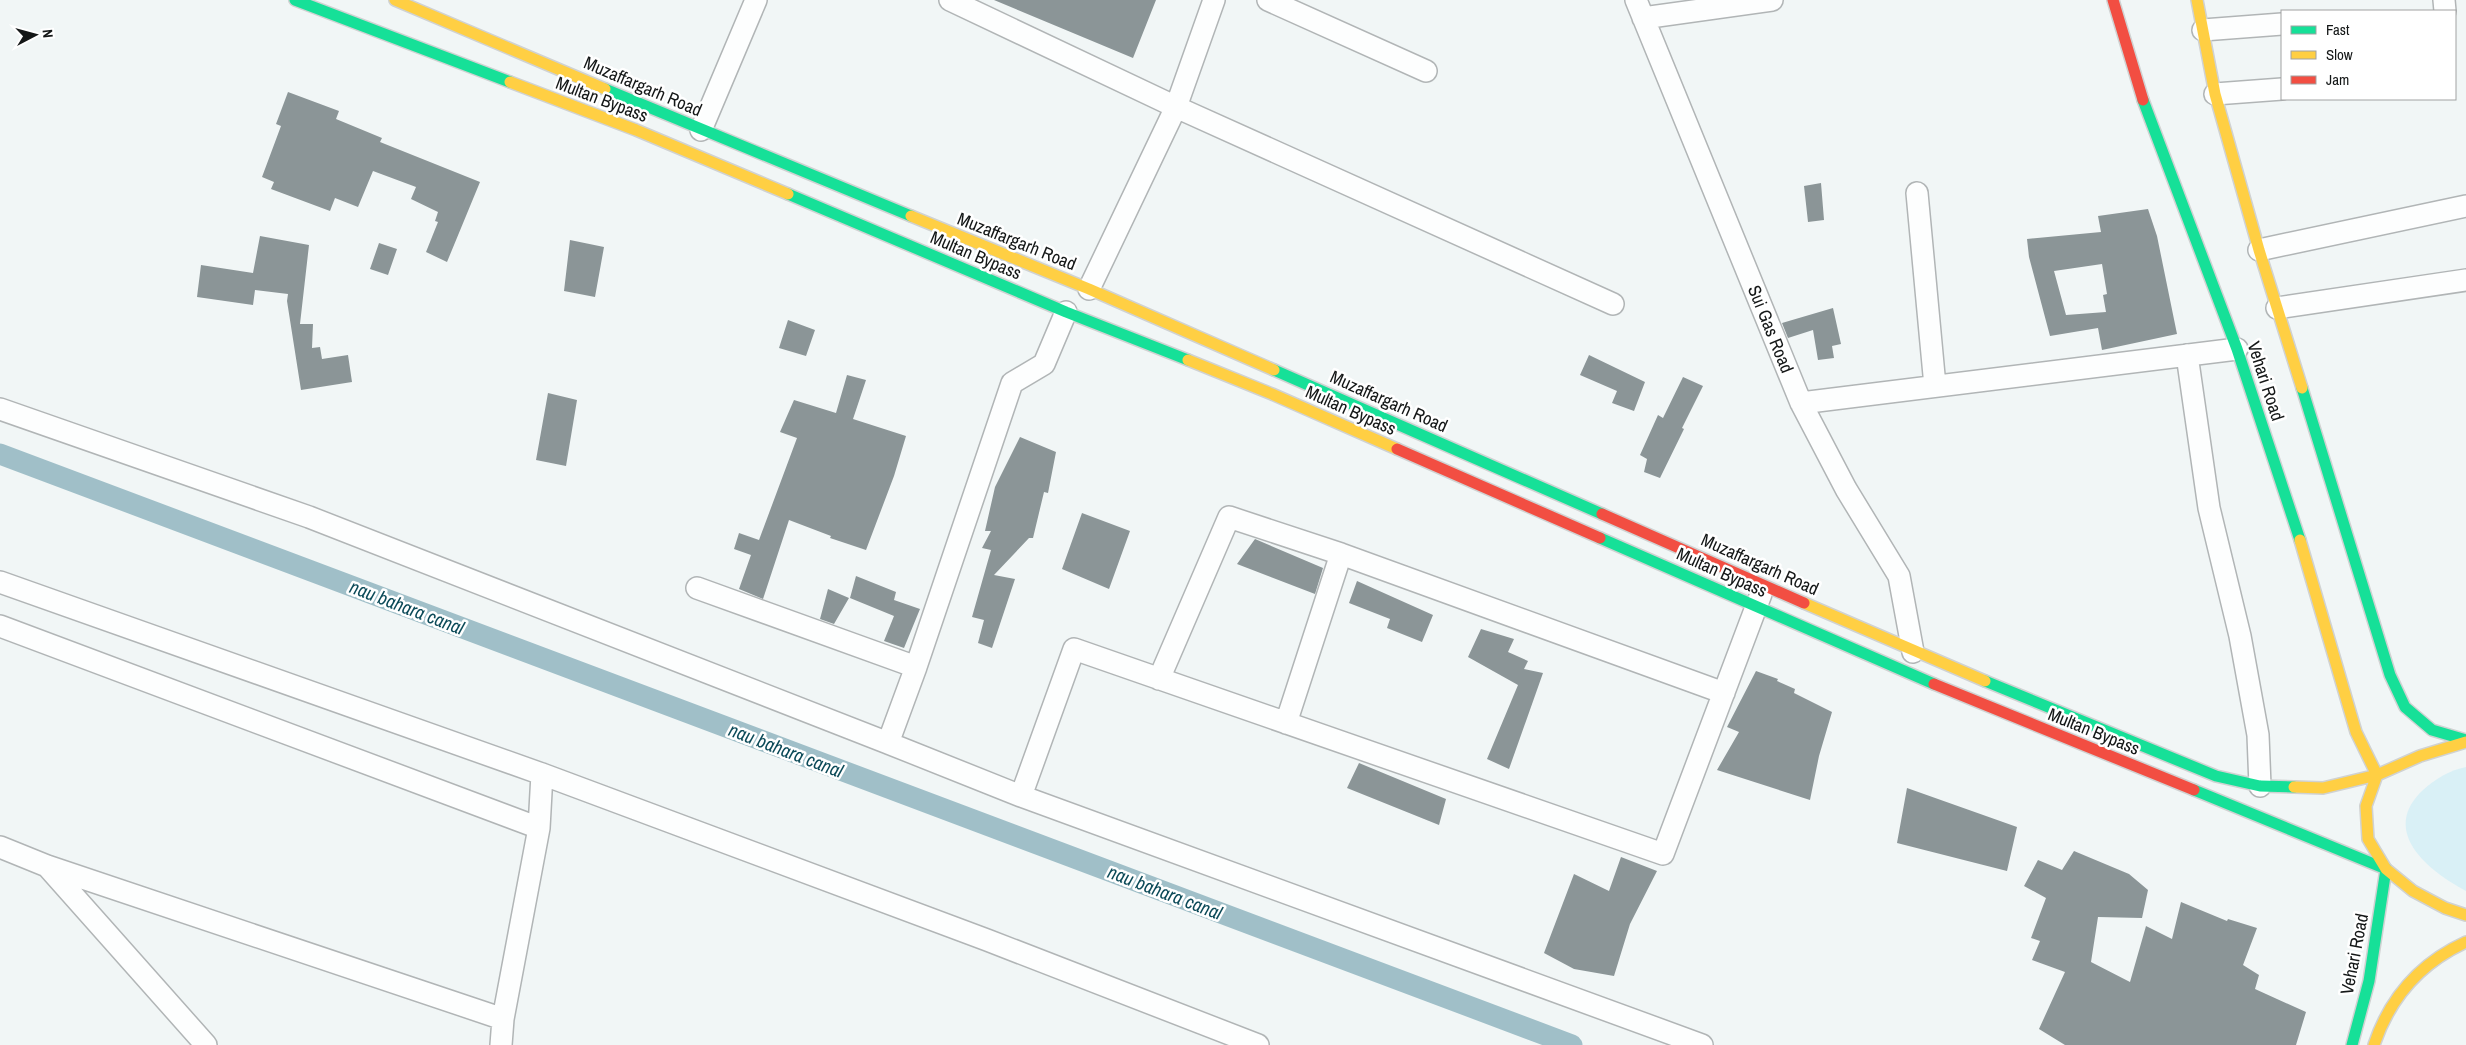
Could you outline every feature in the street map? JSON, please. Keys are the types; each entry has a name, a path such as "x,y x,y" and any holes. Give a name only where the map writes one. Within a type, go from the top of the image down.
{"main road":[{"name":"Multan Bypass","path":"295,0 636,130 1066,312 1272,394 1904,672 2386,869"},
{"name":"Muzaffargarh Road","path":"395,0 700,130 1089,289 1766,585 1913,652 2216,776 2260,786 2323,788 2378,775 2411,758 2466,742"},
{"name":"Vehari Road","path":"2113,0 2146,105 2237,349 2309,568 2356,732 2378,775"},
{"name":"Vehari Road","path":"2197,0 2215,94 2260,250 2390,675 2405,707 2432,730 2466,742"},
{"path":"2378,775 2366,806 2368,839 2386,869 2413,890 2445,908 2466,915"},
{"name":"Vehari Road","path":"2352,1045 2369,981 2386,869"},
{"path":"2374,1045 2381,1021 2400,991 2425,966 2453,947 2466,942"}],"street":[{"path":"700,130 756,0"},
{"path":"950,0 1176,107 1613,304"},
{"path":"1089,289 1176,107 1214,0"},
{"path":"1268,0 1426,72"},
{"path":"1640,9 1772,0"},
{"name":"Sui Gas Road","path":"1640,9 1801,403 1846,488 1899,576 1913,652"},
{"path":"2203,30 2281,24"},
{"path":"2215,94 2281,89"},
{"path":"1917,193 1935,386"},
{"path":"2260,250 2466,206"},
{"path":"2278,308 2466,280"},
{"path":"888,743 916,667 1012,383 1044,364 1066,312"},
{"path":"1801,403 2237,349"},
{"path":"2187,355 2209,508 2240,636 2258,735 2260,786"},
{"path":"0,409 309,517 1021,796 1702,1045"},
{"path":"1159,679 1229,517 1341,554 1724,693"},
{"path":"1286,723 1341,554"},
{"path":"0,582 542,774 978,937 1258,1045"},
{"path":"1021,796 1074,649 1663,854 1756,606 1766,585"},
{"path":"698,588 916,667"},
{"path":"0,626 539,828"},
{"path":"502,1045 503,1019 539,828 542,774"},
{"path":"0,847 47,866 503,1019"},
{"path":"47,866 206,1045"}],"shaded area":[{"path":"2466,767 2466,891 2437,873 2424,861 2407,835 2406,820 2411,805 2423,790 2454,770"}],"building":[{"path":"994,0 1156,0 1133,58"},
{"path":"288,92 339,111 336,119 382,138 380,142 480,182 447,262 426,252 438,222 435,221 438,212 411,199 416,187 373,171 358,207 335,198 330,211 271,189 274,182 262,177 281,126 276,124"},
{"path":"1821,183 1824,220 1808,222 1804,186"},
{"path":"2148,209 2157,236 2177,334 2102,350 2098,328 2050,336 2029,257 2027,239 2101,232 2098,216","holes":["2102,264 2107,294 2103,295 2106,312 2066,315 2054,271"]},
{"path":"260,236 309,245 300,324 313,324 312,348 320,347 322,359 348,355 352,382 301,390 287,301 288,294 255,290 253,305 197,297 201,265 253,273"},
{"path":"570,240 604,247 595,297 564,291"},
{"path":"379,243 397,249 388,275 370,269"},
{"path":"1833,308 1841,344 1832,346 1834,358 1818,360 1813,330 1788,338 1782,323"},
{"path":"788,320 815,330 806,356 779,348"},
{"path":"1589,355 1645,382 1634,411 1612,403 1617,391 1580,375"},
{"path":"847,375 866,380 853,419 906,436 894,476 866,550 830,538 831,536 789,520 763,599 739,589 751,555 734,549 739,533 759,540 797,438 780,432 794,400 836,413"},
{"path":"1683,377 1703,386 1660,478 1644,472 1647,459 1640,455 1658,415 1663,418"},
{"path":"548,393 577,400 566,466 536,460"},
{"path":"1020,437 1056,452 1048,493 1044,492 1033,538 1029,538 994,575 1015,579 992,648 978,643 984,620 972,617 991,550 982,548 991,531 985,531 995,487"},
{"path":"1082,513 1130,531 1109,589 1062,569"},
{"path":"1255,539 1323,568 1315,594 1237,564"},
{"path":"856,576 896,592 894,600 920,609 904,648 884,641 894,616 850,598"},
{"path":"1357,581 1433,615 1422,642 1387,628 1390,619 1349,603"},
{"path":"828,589 849,598 834,624 820,619"},
{"path":"1481,629 1514,639 1508,652 1528,661 1524,669 1543,673 1509,769 1487,759 1518,685 1468,657"},
{"path":"1756,671 1778,679 1777,681 1795,689 1794,693 1832,712 1819,756 1810,800 1717,770 1739,732 1727,727"},
{"path":"1359,763 1446,799 1439,825 1347,788"},
{"path":"1907,788 2017,827 2007,871 1897,843"},
{"path":"2074,851 2129,874 2148,890 2142,918 2098,917 2091,962 2130,982 2146,926 2172,939 2181,902 2227,921 2228,919 2257,928 2243,965 2259,975 2255,989 2306,1012 2296,1045 2065,1045 2039,1029 2065,972 2032,960 2040,941 2031,938 2046,898 2024,886 2038,860 2062,870"},
{"path":"1621,857 1657,871 1630,924 1614,976 1574,969 1544,953 1574,874 1609,891"}],"waterway":[{"name":"nau bahara canal","path":"0,454 1572,1045"}],"traffic: fast":[{"path":"295,0 510,82"},
{"path":"605,89 911,216"},
{"path":"2143,100 2237,349 2300,540"},
{"path":"788,194 1066,312 1188,360"},
{"path":"1274,370 1602,514"},
{"path":"2302,388 2390,675 2405,707 2432,730 2466,740"},
{"path":"1600,538 1934,684"},
{"path":"1985,681 2216,776 2260,786 2294,787"},
{"path":"2194,790 2386,869 2369,981 2352,1045"}],"traffic: slow":[{"path":"395,0 605,89"},
{"path":"2197,0 2215,94 2259,250 2302,388"},
{"path":"510,82 636,130 788,194"},
{"path":"911,216 1089,289 1274,370"},
{"path":"1188,360 1272,394 1397,449"},
{"path":"2294,787 2323,788 2377,775 2356,732 2300,540"},
{"path":"1804,603 1985,681"},
{"path":"2466,742 2420,756 2377,775 2366,806 2368,839 2386,869 2413,891 2445,908 2466,915"},
{"path":"2374,1045 2389,1012 2409,983 2434,960 2466,942"}],"traffic: jam":[{"path":"2113,0 2143,100"},
{"path":"1397,449 1600,538"},
{"path":"1602,514 1804,603"},
{"path":"1934,684 2194,790"}]}
